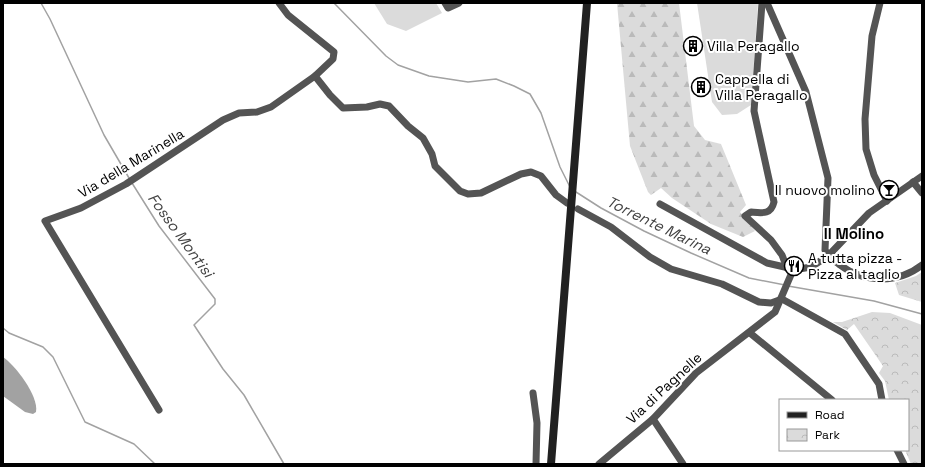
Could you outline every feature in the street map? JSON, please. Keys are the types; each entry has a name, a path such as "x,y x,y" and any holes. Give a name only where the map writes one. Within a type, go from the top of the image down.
{"main road":[{"path":"551,464 587,3"}],"street":[{"name":"Via della Marinella","path":"160,410 45,221 81,208 126,184 223,120 239,113 257,112 271,107 315,76 333,59 334,52 288,15 279,3"},
{"path":"445,3 448,8 459,3"},
{"path":"762,3 754,111 774,202 773,209 770,211 760,213 751,212 745,216 771,240 782,254 790,271"},
{"path":"767,3 806,92 828,178 825,250 828,256 851,274 873,279 894,279 922,265"},
{"path":"880,3 872,36 865,118 866,149 874,175 887,201"},
{"path":"315,76 330,95 343,108 367,108 380,104 389,106 408,126 423,138 432,154 435,166 460,191 468,194 481,193 521,174 531,172 541,176 556,195 567,203"},
{"path":"660,204 767,263 790,271 811,267 828,256 869,213 922,176"},
{"path":"913,182 922,193"},
{"path":"578,209 611,227 650,257 671,269 722,284 759,302 771,303 783,297 845,334 879,384 882,399"},
{"name":"Via di Pagnelle","path":"599,464 653,419 696,373 750,333 775,312 783,297 790,271"},
{"path":"750,333 831,399"},
{"path":"533,393 537,423 536,464"},
{"path":"653,419 683,464"},
{"path":"896,452 904,464"}],"green space":[{"path":"374,3 436,3 442,13 406,31 387,24"},
{"path":"617,3 679,3 694,126 705,140 721,144 746,205 740,212 755,231 743,237 711,224 672,198 661,188 651,195 648,192 630,146"},
{"path":"697,3 758,3 751,105 737,114 722,115 712,102"},
{"path":"922,272 922,302 899,295 895,283 916,276"},
{"path":"872,312 890,313 922,325 922,464 911,464 905,451 909,451 909,399 889,399 885,381 879,373 883,366 854,324 847,330 833,322 842,322"}],"shaded area":[{"path":"3,357 20,374 30,390 36,405 36,412 33,414 25,412 3,396"}],"waterway":[{"name":"Fosso Montisi","path":"41,3 50,19 104,135 129,178"},
{"name":"Torrente Marina","path":"334,3 386,56 398,65 429,76 468,82 496,79 530,94 541,113 560,167 570,187"},
{"name":"Fosso Montisi","path":"132,183 159,226 215,299 215,304 194,325 223,369 244,395 284,464"},
{"name":"Torrente Marina","path":"576,192 601,208 644,231 691,253 749,278 785,285"},
{"name":"Torrente Marina","path":"788,286 874,301 922,314"},
{"path":"3,328 9,333 43,347 53,357 85,422 134,444 155,464"}],"place":[{"name":"Villa Peragallo","path":"693,46"},
{"name":"Cappella di Villa Peragallo","path":"701,87"},
{"name":"Il nuovo molino","path":"889,190"},
{"name":"A tutta pizza - Pizza al taglio","path":"794,266"}],"district":[{"name":"Il Molino","path":"854,233"}]}
